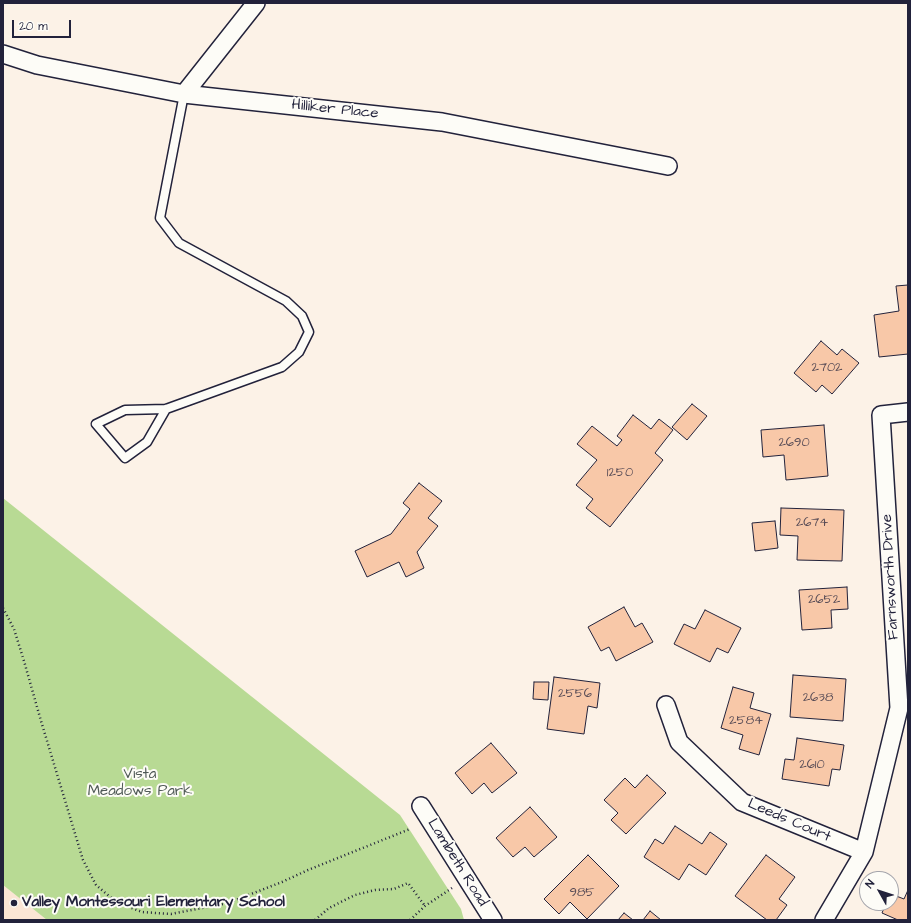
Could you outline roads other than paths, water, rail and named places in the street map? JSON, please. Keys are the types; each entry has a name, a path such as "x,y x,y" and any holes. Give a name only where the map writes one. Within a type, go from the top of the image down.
{"street":[{"path":"184,94 256,3"},
{"name":"Hilliker Place","path":"3,54 37,65 184,94 442,122 668,166"},
{"name":"Farnsworth Drive","path":"824,920 864,852 899,708 881,415 908,412"},
{"name":"Leeds Court","path":"666,705 679,742 742,802 864,852"},
{"name":"Lambeth Road","path":"420,806 493,920"}],"lane":[{"path":"166,409 147,442 125,458 96,424 125,410 166,409 282,367 299,352 309,332 302,316 286,301 180,243 160,218 184,94"}],"place":[{"name":"Valley Montessouri Elementary School","path":"14,903"}],"park label":[{"name":"Vista Meadows Park","path":"140,784"}]}
